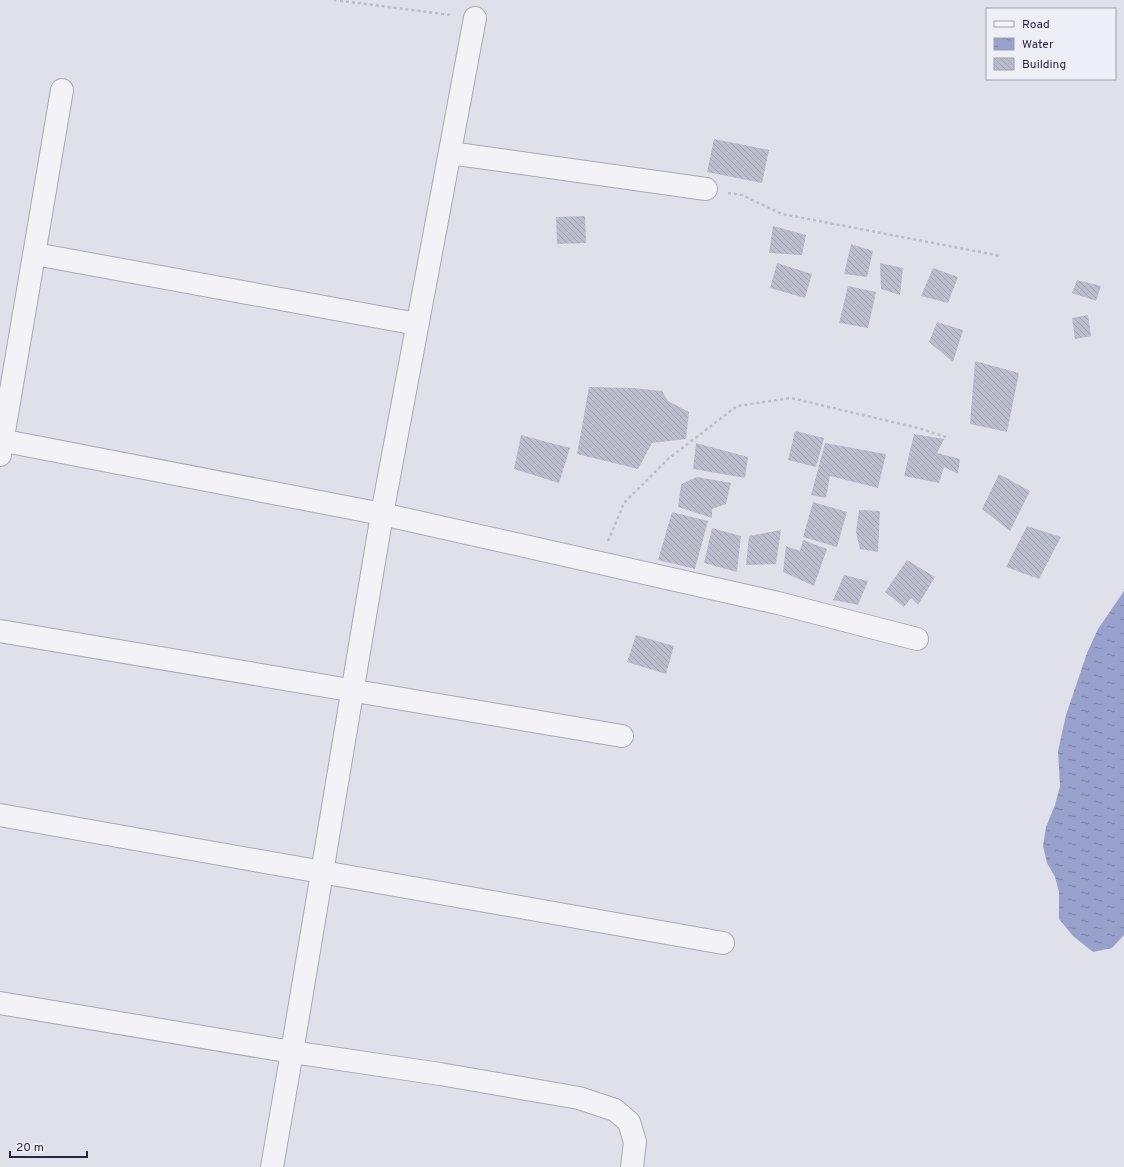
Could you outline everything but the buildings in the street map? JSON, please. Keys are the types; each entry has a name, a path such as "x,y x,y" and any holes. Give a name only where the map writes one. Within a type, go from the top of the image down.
{"street":[{"path":"272,1167 382,514 475,18"},
{"path":"62,90 1,446 382,514 778,603 917,639"},
{"path":"450,153 706,190"},
{"path":"34,254 417,324"},
{"path":"0,631 622,736"},
{"path":"0,815 723,943"},
{"path":"0,1003 580,1098 615,1110 629,1122 635,1142 632,1167"}],"path":[{"path":"334,0 475,18"},
{"path":"706,190 742,195 782,214 1001,256"},
{"path":"598,563 624,503 668,459 737,406 792,398 918,428 949,438"}],"water":[{"path":"1124,591 1124,935 1112,948 1093,952 1073,936 1059,919 1059,892 1055,877 1047,863 1043,846 1046,827 1055,805 1060,786 1058,751 1066,715 1087,653 1098,629"}]}
